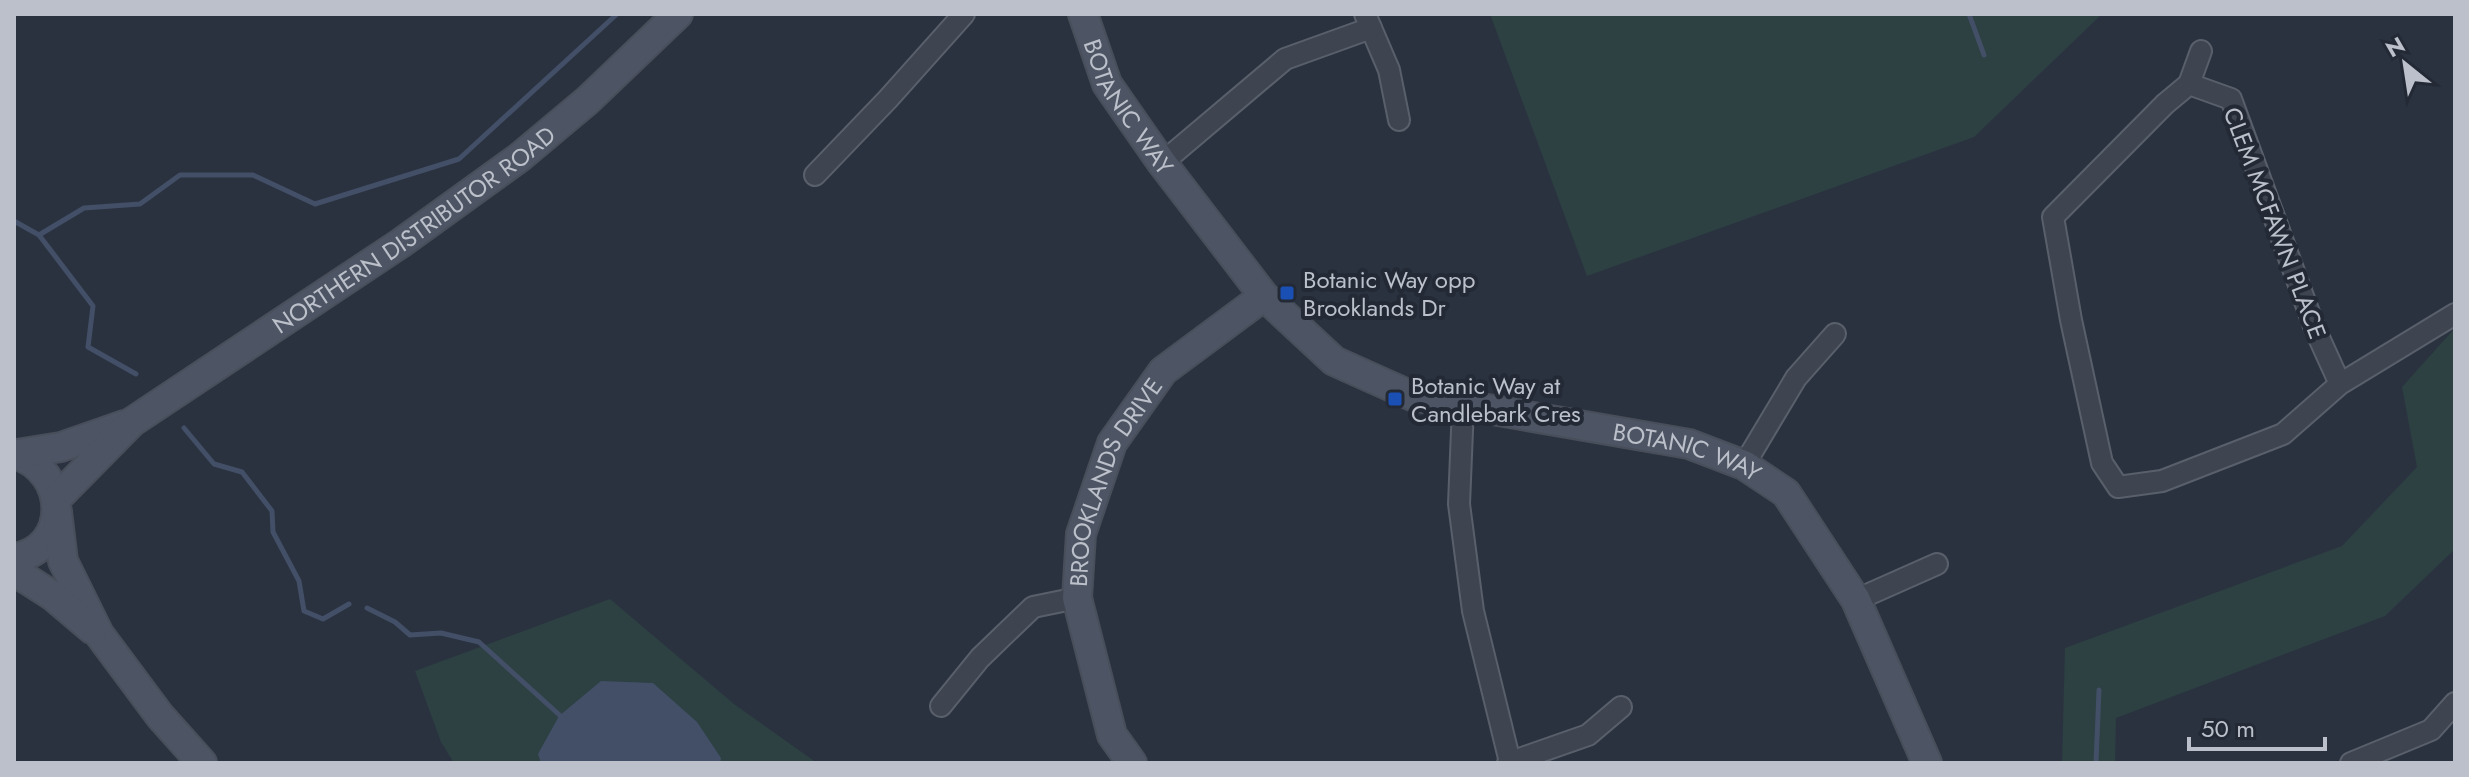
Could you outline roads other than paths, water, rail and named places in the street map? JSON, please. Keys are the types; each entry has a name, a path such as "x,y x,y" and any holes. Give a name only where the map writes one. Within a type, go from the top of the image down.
{"street":[{"name":"NORTHERN DISTRIBUTOR ROAD","path":"14,558 35,550 49,535 57,505 132,422 474,192 588,100 678,14"},
{"path":"815,175 964,14"},
{"name":"BOTANIC WAY","path":"1083,14 1107,84 1162,163 1264,296 1334,361 1412,396 1689,444 1744,465 1786,493 1856,600 1927,763"},
{"path":"1162,163 1285,59 1368,21 1389,70 1399,120"},
{"path":"2201,51 2189,84 2165,104 2053,217 2071,320 2102,463 2118,487 2162,481 2283,434 2340,384 2455,314"},
{"name":"CLEM MCFAWN PLACE","path":"2189,84 2231,99 2315,329 2340,384"},
{"name":"BROOKLANDS DRIVE","path":"1132,763 1112,735 1077,598 1081,534 1112,443 1163,371 1264,296"},
{"path":"1744,465 1796,378 1835,334"},
{"path":"1463,406 1459,504 1473,611 1509,762 1588,735 1621,707"},
{"name":"NORTHERN DISTRIBUTOR ROAD","path":"16,454 61,447 132,422"},
{"path":"16,454 34,462 52,484 63,561 99,634 160,716 202,763"},
{"path":"1856,600 1937,564"},
{"path":"14,571 53,596 99,634"},
{"path":"941,706 980,658 1033,607 1077,598"},
{"path":"2351,763 2431,730 2455,703"}],"water":[{"path":"601,681 653,683 697,722 721,758 720,763 541,763 538,754 559,716"}],"waterway":[{"path":"39,235 84,208 140,204 180,175 253,175 315,204 459,159 617,14"},
{"path":"1969,14 1984,55"},
{"path":"14,221 39,235 93,306 88,347 136,374"},
{"path":"184,428 214,464 242,472 272,511 273,532 299,581 304,611 323,619 349,604"},
{"path":"367,608 395,622 410,635 441,633 479,642 565,720"},
{"path":"2096,763 2099,690"}],"place":[{"name":"Botanic Way opp Brooklands Dr","path":"1287,293"},
{"name":"Botanic Way at Candlebark Cres","path":"1395,399"}]}
